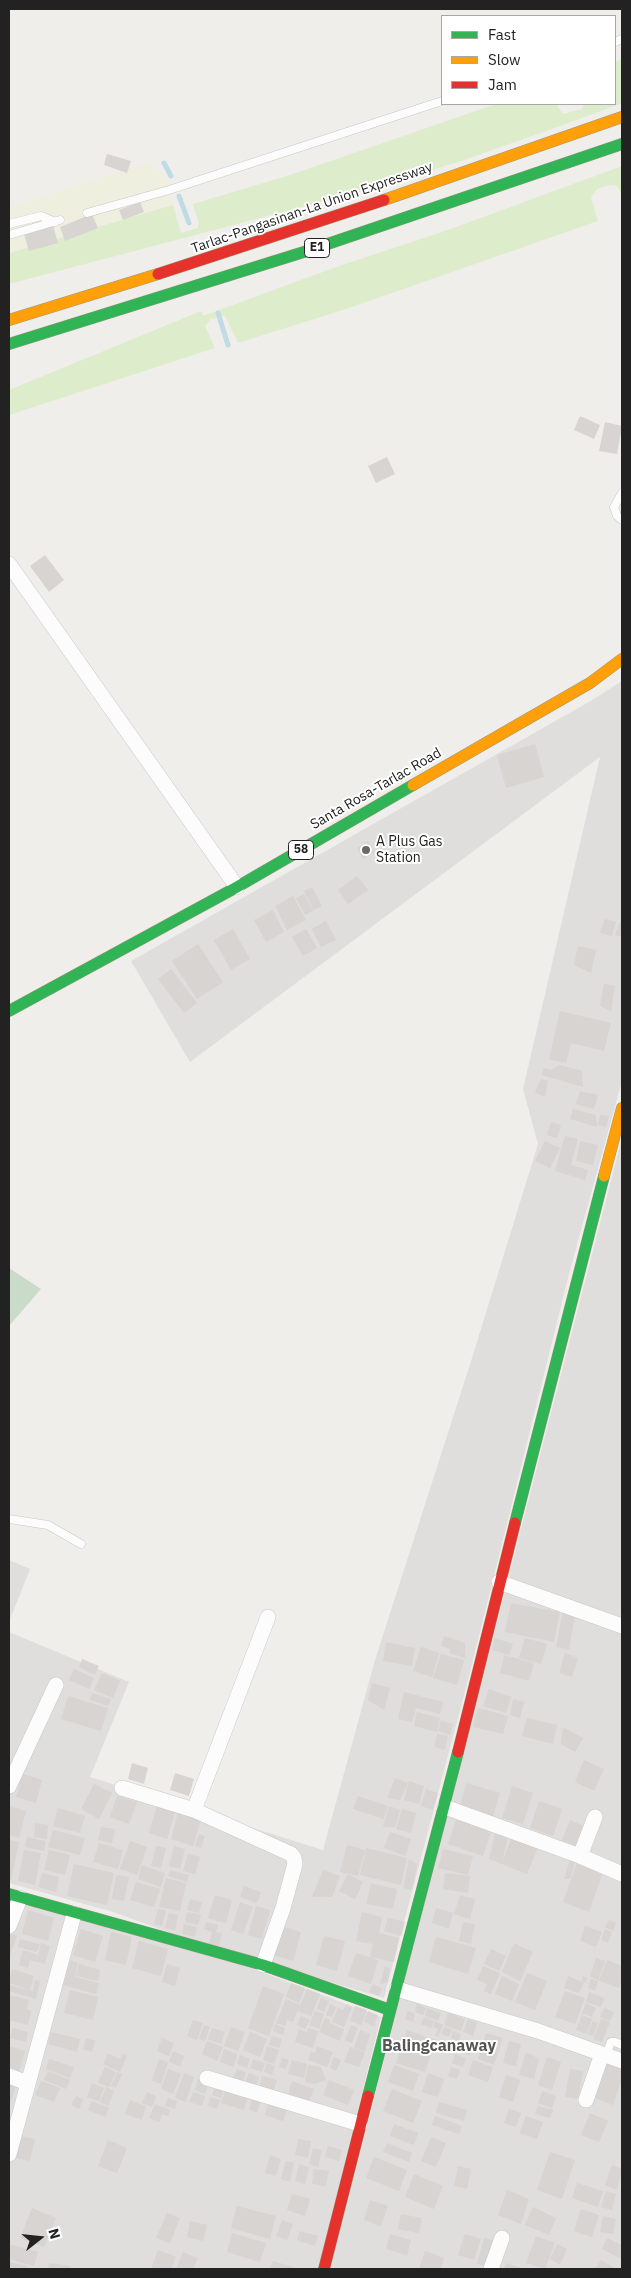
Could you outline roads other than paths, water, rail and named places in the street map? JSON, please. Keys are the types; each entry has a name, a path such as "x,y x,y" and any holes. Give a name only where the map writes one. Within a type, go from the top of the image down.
{"main road":[{"name":"Tarlac-Pangasinan-La Union Expressway","path":"9,320 341,215 622,117"},
{"name":"E1","path":"9,344 307,251 622,144"},
{"name":"Santa Rosa-Tarlac Road","path":"9,1011 236,887 590,683 622,659"},
{"path":"324,2269 360,2124 445,1807 499,1582 622,1108"},
{"path":"14,1896 263,1965 390,2010"}],"street":[{"path":"9,564 236,887"},
{"path":"499,1582 622,1626"},
{"path":"194,1810 268,1617"},
{"path":"9,1786 56,1685"},
{"path":"122,1788 194,1810 291,1854 295,1864 283,1908 263,1965"},
{"path":"445,1807 580,1856 622,1874"},
{"path":"580,1856 595,1817"},
{"path":"9,1926 14,1896"},
{"path":"9,2154 74,1914"},
{"path":"397,1989 538,2030 622,2061"},
{"path":"586,2100 604,2054"},
{"path":"9,2076 27,2083"},
{"path":"207,2078 360,2124"},
{"path":"490,2269 502,2238"}],"lane":[{"path":"87,213 170,190 441,101"},
{"path":"9,224 41,216 57,221 9,235"},
{"path":"622,493 614,507 617,516 622,520"},
{"path":"9,1519 48,1525 81,1544"},
{"path":"604,2054 612,2042 622,2045"}],"waterway":[{"path":"164,163 171,176"},
{"path":"179,196 189,223"},
{"path":"218,313 228,345"}],"place":[{"name":"A Plus Gas Station","path":"366,850"}],"district":[{"name":"Balingcanaway","path":"439,2046"}]}
